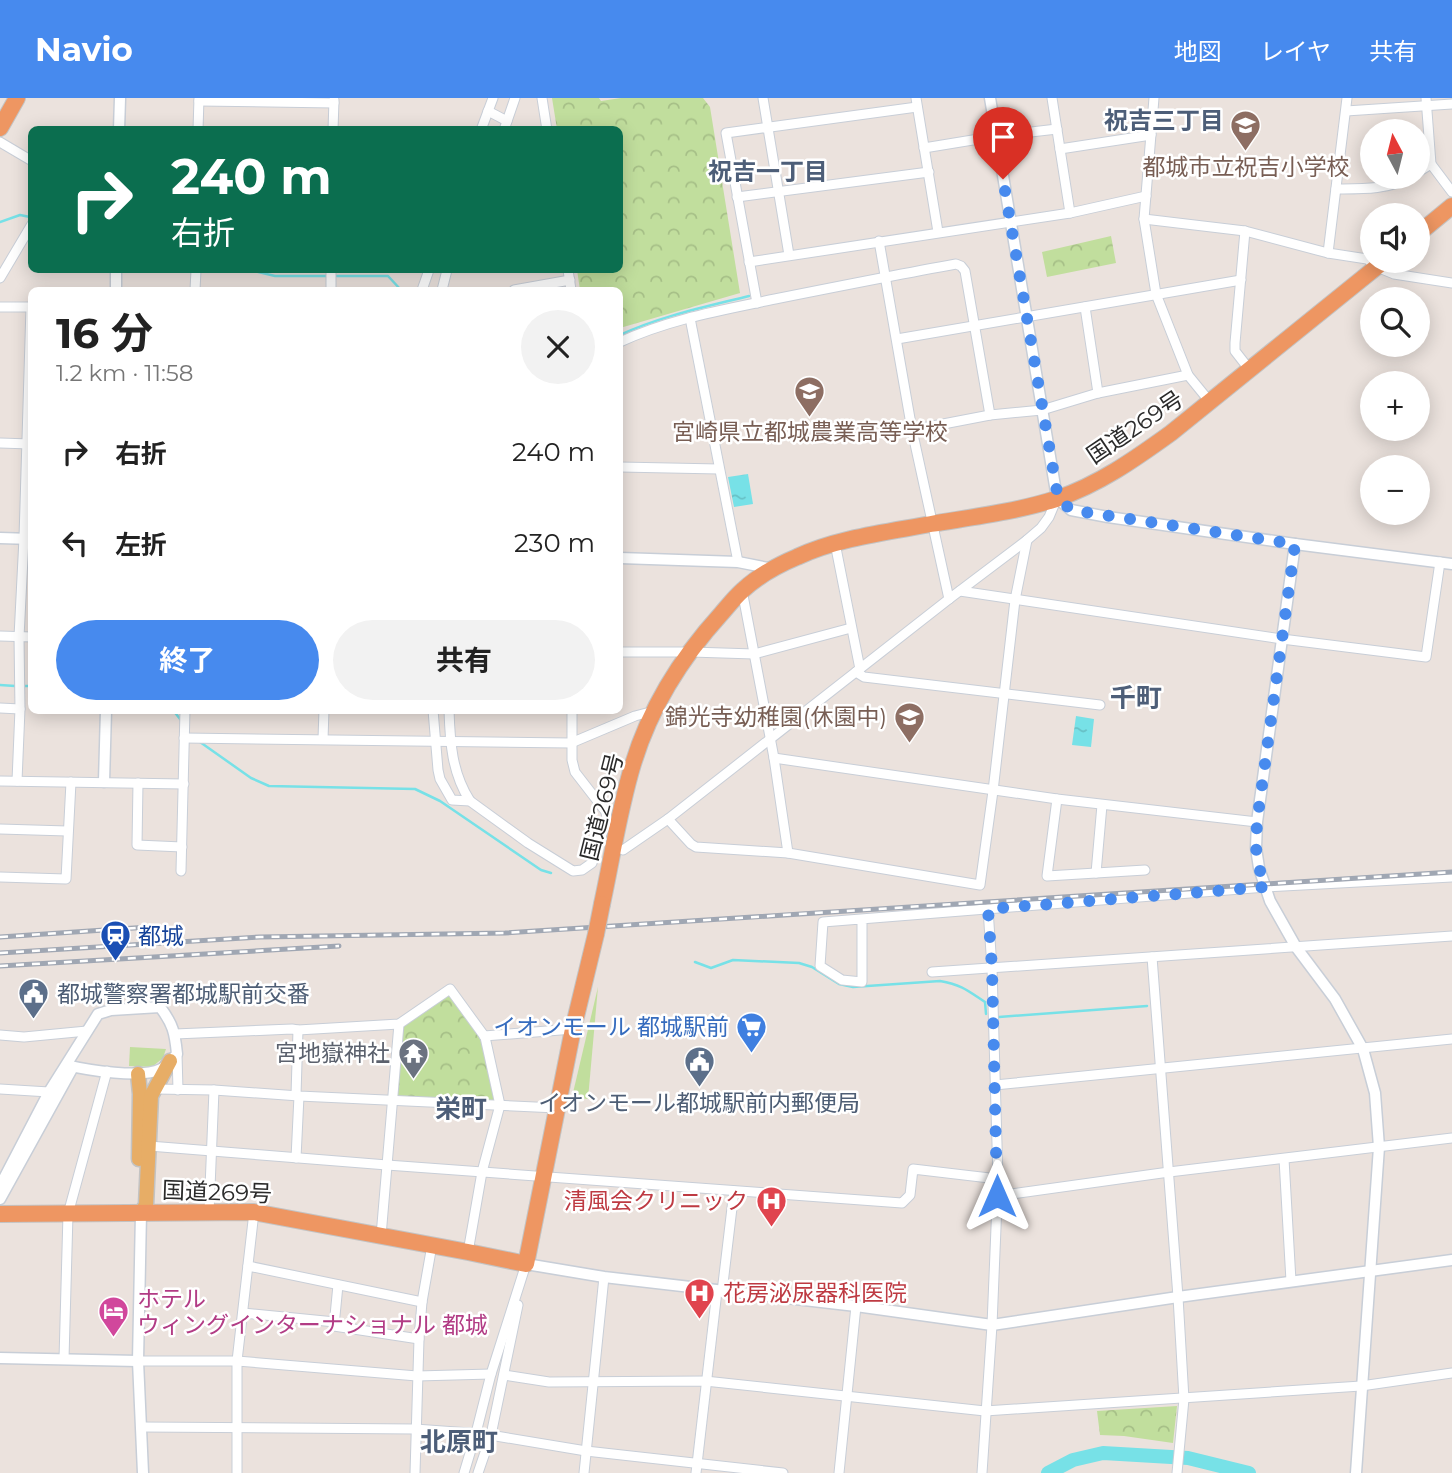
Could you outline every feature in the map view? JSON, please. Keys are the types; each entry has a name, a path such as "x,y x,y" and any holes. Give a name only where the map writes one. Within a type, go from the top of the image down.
{"highway":[{"path":"0,111 8,98"},
{"path":"0,128 17,98"},
{"path":"1430,224 1452,206"},
{"name":"国道269号","path":"0,1214 254,1212 526,1264 573,1029 634,762 666,688 710,626 742,590 773,569 799,556 835,543 1025,507 1058,498 1101,480 1134,460 1210,402 1369,273"}],"main road":[{"path":"141,1213 146,1205 151,1096 173,1058"},
{"path":"138,1074 141,1094 138,1204 141,1213"}],"street":[{"path":"119,126 120,98"},
{"path":"482,126 493,98"},
{"path":"488,111 505,125 515,98"},
{"path":"542,98 546,126"},
{"path":"763,98 789,255"},
{"path":"623,850 668,819 1027,540 1049,517 1058,498 990,98"},
{"path":"1052,98 1070,213"},
{"path":"1153,98 1144,219 1156,294 1188,375 1210,402"},
{"path":"1328,253 1347,98"},
{"path":"198,126 199,99 334,100 333,126"},
{"path":"757,303 726,133 917,102 938,232"},
{"path":"1346,111 1426,102 1452,104"},
{"path":"1426,102 1431,164 1452,192"},
{"path":"924,148 1056,129"},
{"path":"1060,149 1151,135"},
{"path":"0,142 28,159"},
{"path":"737,197 929,172"},
{"path":"1336,188 1360,189"},
{"path":"748,262 1070,213 1146,196"},
{"path":"1144,219 1245,231 1328,253 1360,258"},
{"path":"0,278 28,231"},
{"path":"1245,231 1234,343 1235,351 1249,369"},
{"path":"879,242 912,430 949,599"},
{"path":"623,341 654,327 690,318 956,264 965,271 990,415"},
{"path":"1393,273 1452,283"},
{"path":"525,287 569,275"},
{"path":"897,339 1241,280"},
{"path":"0,307 28,307"},
{"path":"1085,307 1098,393"},
{"path":"690,318 738,562"},
{"path":"912,430 990,415 1042,410 1098,393 1188,375"},
{"path":"0,443 28,444"},
{"path":"623,467 719,469"},
{"path":"1058,498 1071,510 1108,517 1452,564"},
{"path":"0,538 28,538 19,637 17,781"},
{"path":"668,819 696,847 788,853 980,885 1015,600 1027,540"},
{"path":"835,543 858,670 864,677 1100,705"},
{"path":"1295,544 1257,822 1256,848 1259,868 1270,901 1297,947 1335,999 1363,1049 1375,1093 1379,1147 1356,1473"},
{"path":"623,558 738,562 773,569"},
{"path":"960,591 1282,639 1426,657 1440,562"},
{"path":"742,590 774,758 788,853"},
{"path":"623,652 754,654 851,628"},
{"path":"0,636 28,637"},
{"path":"0,708 20,709"},
{"path":"184,738 571,743 635,716 654,711"},
{"path":"104,782 106,714"},
{"path":"181,872 185,714"},
{"path":"323,739 324,714"},
{"path":"433,714 438,770 447,793 452,800 470,801"},
{"path":"449,714 455,770 470,801 528,843 573,871 582,870 592,863 601,846 607,819 606,812 575,772 571,743 572,714"},
{"path":"774,758 993,791 1257,822"},
{"path":"0,781 184,784"},
{"path":"0,877 66,879 71,782"},
{"path":"138,783 137,845 182,847"},
{"path":"1057,799 1047,876 1145,870"},
{"path":"1096,873 1102,805"},
{"path":"0,829 68,831"},
{"path":"862,919 862,982 842,980 820,966 823,922 1266,887 1452,877"},
{"path":"982,1473 998,1179 988,909"},
{"path":"932,972 1452,936"},
{"path":"1152,957 1184,1399 1177,1472"},
{"path":"175,1034 399,1024 450,989 484,1036 500,1105 482,1172 468,1252"},
{"path":"0,1199 98,1014 111,1010 160,1007 170,1020 175,1034 173,1058 178,1090"},
{"path":"381,1236 399,1024"},
{"path":"484,1036 573,1029"},
{"path":"296,1158 299,1030"},
{"path":"0,1035 24,1037 87,1031"},
{"path":"995,1085 1452,1040"},
{"path":"70,1066 138,1074 160,1070 173,1058"},
{"path":"0,1185 49,1092 70,1066"},
{"path":"64,1359 68,1214 107,1071"},
{"path":"0,1089 49,1092"},
{"path":"155,1089 557,1108"},
{"path":"209,1212 214,1090"},
{"path":"997,1196 1452,1138"},
{"path":"149,1146 902,1202 910,1195 913,1169 998,1179"},
{"path":"1284,1159 1291,1282"},
{"path":"696,1468 705,1381 734,1191"},
{"path":"237,1473 237,1361 254,1212"},
{"path":"141,1213 138,1361 143,1473"},
{"path":"415,1473 419,1339 432,1245"},
{"path":"526,1264 604,1278 856,1306 992,1325 1452,1260"},
{"path":"464,1473 491,1374 526,1264"},
{"path":"478,1473 491,1435 526,1264"},
{"path":"248,1266 422,1302"},
{"path":"584,1473 604,1278"},
{"path":"338,1285 334,1326 419,1339"},
{"path":"839,1473 856,1306"},
{"path":"243,1313 335,1322"},
{"path":"0,1358 237,1361 417,1376 491,1374"},
{"path":"504,1375 549,1381 705,1381 985,1411 1362,1385 1452,1373"},
{"path":"141,1427 415,1429 476,1433 696,1468 783,1473"}],"green space":[{"path":"552,98 599,98 601,101 621,98 703,98 710,107 740,293 623,327 623,287 580,287 577,273 623,273 623,126 557,126"},
{"path":"1111,236 1116,263 1047,277 1042,252"},
{"path":"598,987 588,1099 572,1097"},
{"path":"450,989 485,1037 500,1105 393,1100 399,1024"},
{"path":"130,1047 166,1049 163,1058 152,1067 129,1066"},
{"path":"1177,1406 1173,1443 1100,1435 1097,1411"}],"water":[{"path":"748,474 753,504 734,507 728,477"},
{"path":"1076,716 1094,719 1091,747 1072,745"}],"waterway":[{"path":"0,222 20,215 28,217"},
{"path":"262,273 275,276 327,276"},
{"path":"337,276 388,276 398,287"},
{"path":"623,334 667,317 749,296"},
{"path":"0,685 15,686"},
{"path":"176,714 180,719"},
{"path":"200,742 251,778 269,786 415,789 440,801 541,870 551,873"},
{"path":"695,962 711,968 733,960 799,963 812,967 839,984 853,987 940,981 959,986 985,1002 986,1014"},
{"path":"999,1017 1147,1006"},
{"path":"1048,1473 1073,1460 1103,1453 1188,1458 1249,1473"}],"railway":[{"path":"0,953 260,937 505,933 1452,872"},
{"path":"0,937 149,927"},
{"path":"0,966 339,946"}],"place":[{"name":"都城市立祝吉小学校","path":"1246,153"},
{"name":"宮崎県立都城農業高等学校","path":"810,418"},
{"name":"錦光寺幼稚園(休園中)","path":"910,744"},
{"name":"都城","path":"115,963"},
{"name":"都城警察署都城駅前交番","path":"34,1021"},
{"name":"イオンモール 都城駅前","path":"752,1054"},
{"name":"宮地嶽神社","path":"413,1080"},
{"name":"イオンモール都城駅前内郵便局","path":"699,1089"},
{"name":"清風会クリニック","path":"771,1228"},
{"name":"花房泌尿器科医院","path":"700,1320"},
{"name":"ホテル ウィングインターナショナル 都城","path":"114,1339"}],"district":[{"name":"祝吉三丁目","path":"1164,120"},
{"name":"祝吉一丁目","path":"768,171"},
{"name":"千町","path":"1136,698"},
{"name":"栄町","path":"461,1109"},
{"name":"北原町","path":"459,1442"}],"route":[{"path":"997,1196 992,968 988,909 1266,887 1256,848 1257,822 1295,544 1071,510 1058,498 1003,179"}]}
